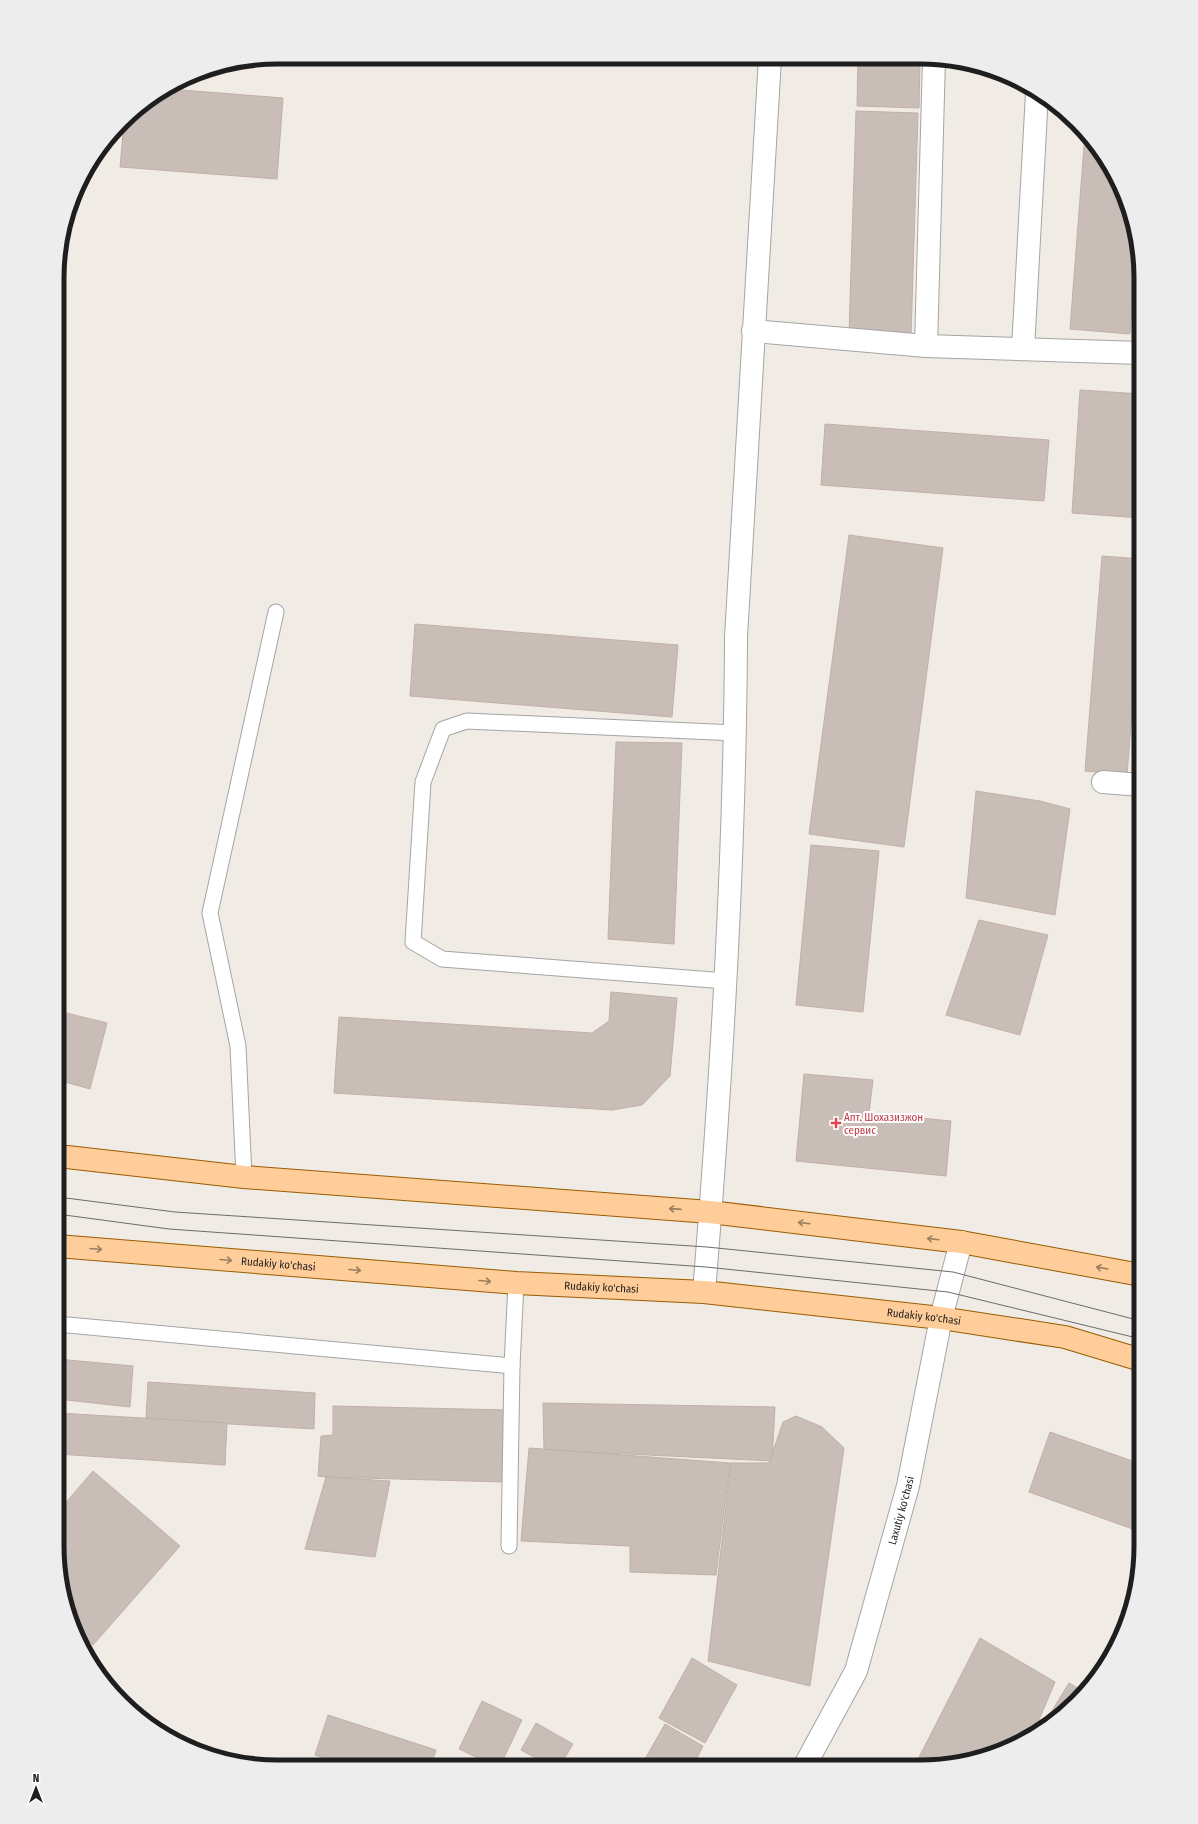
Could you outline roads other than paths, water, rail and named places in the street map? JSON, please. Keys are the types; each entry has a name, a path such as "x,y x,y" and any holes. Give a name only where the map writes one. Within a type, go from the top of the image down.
{"main road":[{"path":"64,1157 244,1177 710,1212 961,1242 1134,1274"},
{"name":"Rudakiy ko'chasi","path":"64,1247 516,1283 704,1292 942,1318 1065,1337 1134,1358"}],"street":[{"path":"704,1292 726,981 736,733 736,637 770,64"},
{"path":"926,346 934,64"},
{"path":"1023,349 1037,99"},
{"path":"753,332 926,346 1134,353"},
{"path":"1103,782 1134,784"},
{"name":"Laxutiy ko'chasi","path":"808,1760 856,1671 908,1486 942,1318 961,1242"}],"lane":[{"path":"244,1177 238,1046 210,913 276,612"},
{"path":"726,981 442,959 413,942 423,782 443,729 466,721 736,733"},
{"path":"509,1546 512,1366 516,1283"},
{"path":"64,1325 512,1366"}],"tram line":[{"path":"64,1198 175,1212 707,1247 953,1272 1134,1319"},
{"path":"64,1215 169,1229 706,1267 948,1292 1134,1337"}],"place":[{"name":"Апт. Шохазизжон сервис","path":"836,1123"}]}
